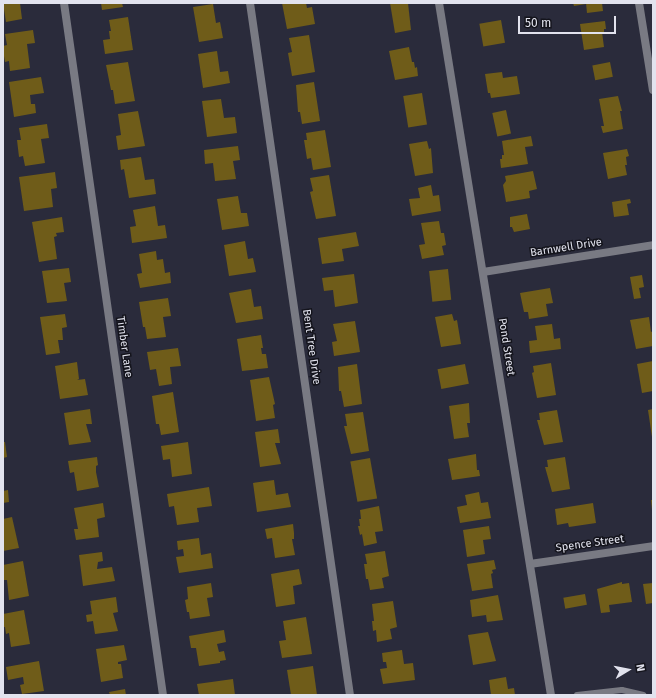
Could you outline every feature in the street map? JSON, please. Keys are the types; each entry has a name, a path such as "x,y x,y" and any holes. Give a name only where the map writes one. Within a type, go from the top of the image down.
{"street":[{"name":"Timber Lane","path":"64,3 163,695"},
{"name":"Bent Tree Drive","path":"250,3 350,695"},
{"name":"Pond Street","path":"439,3 551,695"},
{"path":"639,3 653,90"},
{"name":"Barnwell Drive","path":"483,272 653,245"},
{"name":"Spence Street","path":"530,564 653,546"}],"lane":[{"path":"578,695 622,690 643,695"}],"building":[{"path":"3,3 20,3 22,19 6,22"},
{"path":"101,3 122,3 123,7 102,10"},
{"path":"282,3 306,3 307,8 312,7 315,24 287,29"},
{"path":"390,3 408,3 411,30 395,33"},
{"path":"573,3 586,3 586,4 574,6"},
{"path":"586,3 602,3 603,11 587,13"},
{"path":"213,4 216,23 220,22 223,38 199,42 193,7"},
{"path":"128,17 133,50 105,54 103,40 110,39 109,31 111,31 109,20"},
{"path":"501,20 505,43 483,46 479,24"},
{"path":"605,21 606,29 602,32 604,47 584,50 580,24"},
{"path":"33,30 35,43 27,44 30,68 10,71 9,61 5,62 3,50 3,46 7,45 5,34"},
{"path":"309,35 315,72 292,76 288,53 292,52 289,38"},
{"path":"409,47 412,62 414,62 415,68 417,67 418,76 395,80 389,51"},
{"path":"217,51 220,72 228,71 230,83 203,88 198,54"},
{"path":"128,62 135,101 115,104 106,65"},
{"path":"610,62 613,77 595,80 592,65"},
{"path":"502,72 503,78 517,76 520,94 491,98 490,93 488,93 485,74"},
{"path":"41,77 44,93 30,95 31,104 35,104 36,113 14,117 9,82"},
{"path":"314,82 320,121 302,124 300,112 298,112 296,85"},
{"path":"422,93 427,125 408,128 403,96"},
{"path":"618,96 622,111 620,111 623,129 603,133 601,126 604,126 599,99"},
{"path":"221,99 224,118 235,117 237,133 207,137 202,101"},
{"path":"506,110 511,133 497,136 492,113"},
{"path":"138,111 145,146 118,150 116,136 121,135 118,114"},
{"path":"47,124 49,138 41,139 45,163 25,166 23,156 19,157 17,140 21,140 19,128"},
{"path":"325,130 331,167 313,170 311,158 307,159 304,140 307,140 306,133"},
{"path":"531,136 533,146 525,147 528,164 501,168 500,159 502,159 502,155 504,155 502,141"},
{"path":"427,141 429,149 431,148 433,173 415,176 409,144"},
{"path":"238,146 240,160 233,161 236,179 215,181 213,163 205,164 204,150"},
{"path":"627,149 629,156 626,157 627,165 625,165 627,175 608,179 603,153"},
{"path":"141,157 145,180 154,179 156,194 129,198 124,169 121,170 120,160"},
{"path":"533,171 537,189 529,191 530,198 506,202 503,185 506,181 505,176"},
{"path":"55,172 57,188 51,189 53,207 24,211 19,177"},
{"path":"329,175 336,216 316,219 310,192 313,191 310,178"},
{"path":"431,185 433,196 439,195 441,211 412,216 409,199 420,198 418,188"},
{"path":"238,196 241,213 247,213 249,226 222,230 217,199"},
{"path":"630,199 631,203 627,204 629,215 614,217 612,202"},
{"path":"155,206 158,226 165,225 167,238 132,243 130,227 136,226 133,210"},
{"path":"527,214 530,229 514,232 512,227 510,227 510,217"},
{"path":"62,217 64,232 56,233 57,236 54,237 57,259 39,262 32,222"},
{"path":"439,221 441,233 444,233 446,245 442,246 444,255 422,259 419,245 425,244 421,223"},
{"path":"356,232 359,246 342,249 344,261 322,264 318,238"},
{"path":"245,241 248,259 253,258 256,272 229,276 224,245"},
{"path":"156,251 157,260 163,259 165,273 170,272 171,283 140,288 137,274 142,273 139,254"},
{"path":"69,268 71,282 64,283 67,301 47,303 42,271"},
{"path":"448,269 451,300 432,302 429,271"},
{"path":"354,274 358,303 335,307 333,290 324,291 322,278"},
{"path":"642,275 644,287 639,288 641,298 634,299 630,277"},
{"path":"550,288 553,303 546,304 548,316 529,319 528,312 524,312 520,293"},
{"path":"251,289 254,307 261,306 263,319 236,323 229,293"},
{"path":"168,298 171,316 163,317 166,337 147,339 145,327 143,327 139,302"},
{"path":"65,314 67,327 62,328 63,340 58,340 60,353 46,355 40,317"},
{"path":"452,314 454,321 457,320 461,344 441,347 435,317"},
{"path":"649,317 651,332 653,331 653,346 636,349 630,320"},
{"path":"355,321 360,352 334,356 332,342 337,341 333,324"},
{"path":"552,324 554,339 560,338 561,349 530,353 529,341 537,340 535,326"},
{"path":"261,335 263,348 261,348 262,354 266,354 268,368 242,371 237,339"},
{"path":"178,348 181,366 170,367 172,384 159,386 156,369 150,370 147,352"},
{"path":"653,361 653,391 642,393 637,364"},
{"path":"77,362 79,379 77,380 85,379 88,395 60,399 55,366"},
{"path":"551,363 556,395 537,398 532,373 534,372 533,366"},
{"path":"357,364 362,404 344,407 341,391 339,391 338,367"},
{"path":"465,364 469,384 441,389 438,369"},
{"path":"269,377 275,404 273,405 275,418 256,421 250,380"},
{"path":"173,392 179,432 161,435 159,424 156,424 152,396"},
{"path":"469,403 470,423 467,423 469,437 454,439 449,406"},
{"path":"90,409 92,424 86,424 91,442 69,445 64,413"},
{"path":"653,409 653,437 652,437 648,410"},
{"path":"557,410 563,442 544,445 537,420 540,420 539,413"},
{"path":"363,412 369,451 351,454 344,426 347,426 345,414"},
{"path":"278,429 280,443 275,443 281,464 260,467 255,432"},
{"path":"3,442 5,442 7,457 3,458"},
{"path":"188,442 192,474 172,477 170,459 163,460 161,446"},
{"path":"476,454 477,470 479,470 480,476 452,480 448,459"},
{"path":"97,457 98,465 96,466 96,472 99,487 77,491 74,472 70,473 68,461"},
{"path":"565,457 570,489 552,492 545,467 548,467 547,460"},
{"path":"370,458 377,498 357,502 350,461"},
{"path":"274,480 276,495 288,493 291,507 257,512 253,483"},
{"path":"209,487 212,506 197,508 199,522 177,525 174,506 169,507 167,494"},
{"path":"8,490 9,502 3,503 3,491"},
{"path":"479,492 481,503 488,502 491,518 460,523 457,507 467,505 465,495"},
{"path":"651,500 653,500 653,510 652,510"},
{"path":"103,503 105,517 97,519 99,537 76,540 74,529 78,529 74,508"},
{"path":"593,503 596,523 569,527 568,523 557,525 555,509"},
{"path":"379,506 383,531 375,532 377,543 364,546 362,534 360,535 358,526 360,526 359,519 361,519 360,510"},
{"path":"12,517 19,548 3,551 3,519"},
{"path":"293,524 294,539 292,539 295,555 275,558 272,538 267,539 265,529"},
{"path":"489,526 491,539 483,540 485,554 467,557 463,530"},
{"path":"199,538 201,555 211,553 213,568 179,573 176,557 184,556 183,549 178,550 177,541"},
{"path":"385,551 389,576 382,578 384,588 370,590 368,579 366,579 364,564 367,564 365,554"},
{"path":"102,552 103,561 98,562 97,569 112,567 115,581 83,586 79,555"},
{"path":"494,560 496,569 492,570 493,573 491,574 493,588 472,591 467,564"},
{"path":"23,561 29,596 9,600 7,580 3,580 3,565"},
{"path":"299,569 302,584 293,586 295,604 276,607 271,574"},
{"path":"622,582 622,584 629,583 632,602 609,605 610,612 601,613 597,589"},
{"path":"211,583 213,597 207,598 210,616 190,619 185,600 188,599 187,587"},
{"path":"653,583 653,603 646,604 643,584"},
{"path":"585,594 587,605 565,609 563,598"},
{"path":"498,595 503,620 487,622 486,615 472,617 470,600"},
{"path":"116,597 118,612 113,613 118,631 95,634 93,621 87,622 86,615 92,614 90,601"},
{"path":"393,601 397,627 390,629 392,639 377,642 376,630 373,631 372,621 374,621 372,604"},
{"path":"24,610 30,644 11,647 9,633 6,634 5,627 3,627 3,614"},
{"path":"306,617 312,654 282,658 279,641 286,640 283,621"},
{"path":"224,630 226,642 217,644 219,652 224,651 226,660 220,661 220,663 199,666 196,648 191,648 189,636"},
{"path":"488,632 496,661 473,665 468,635"},
{"path":"124,645 127,660 118,662 118,664 121,664 123,678 101,682 96,649"},
{"path":"402,650 404,664 413,663 415,680 383,684 380,669 387,668 386,662 383,662 382,653"},
{"path":"39,661 44,691 22,694 20,685 24,684 23,677 8,680 6,667"},
{"path":"313,666 317,695 291,695 287,670"},
{"path":"506,677 508,689 514,688 515,695 491,695 489,680"},
{"path":"233,679 235,695 199,695 197,684"},
{"path":"125,689 126,695 110,695 109,692"}]}
